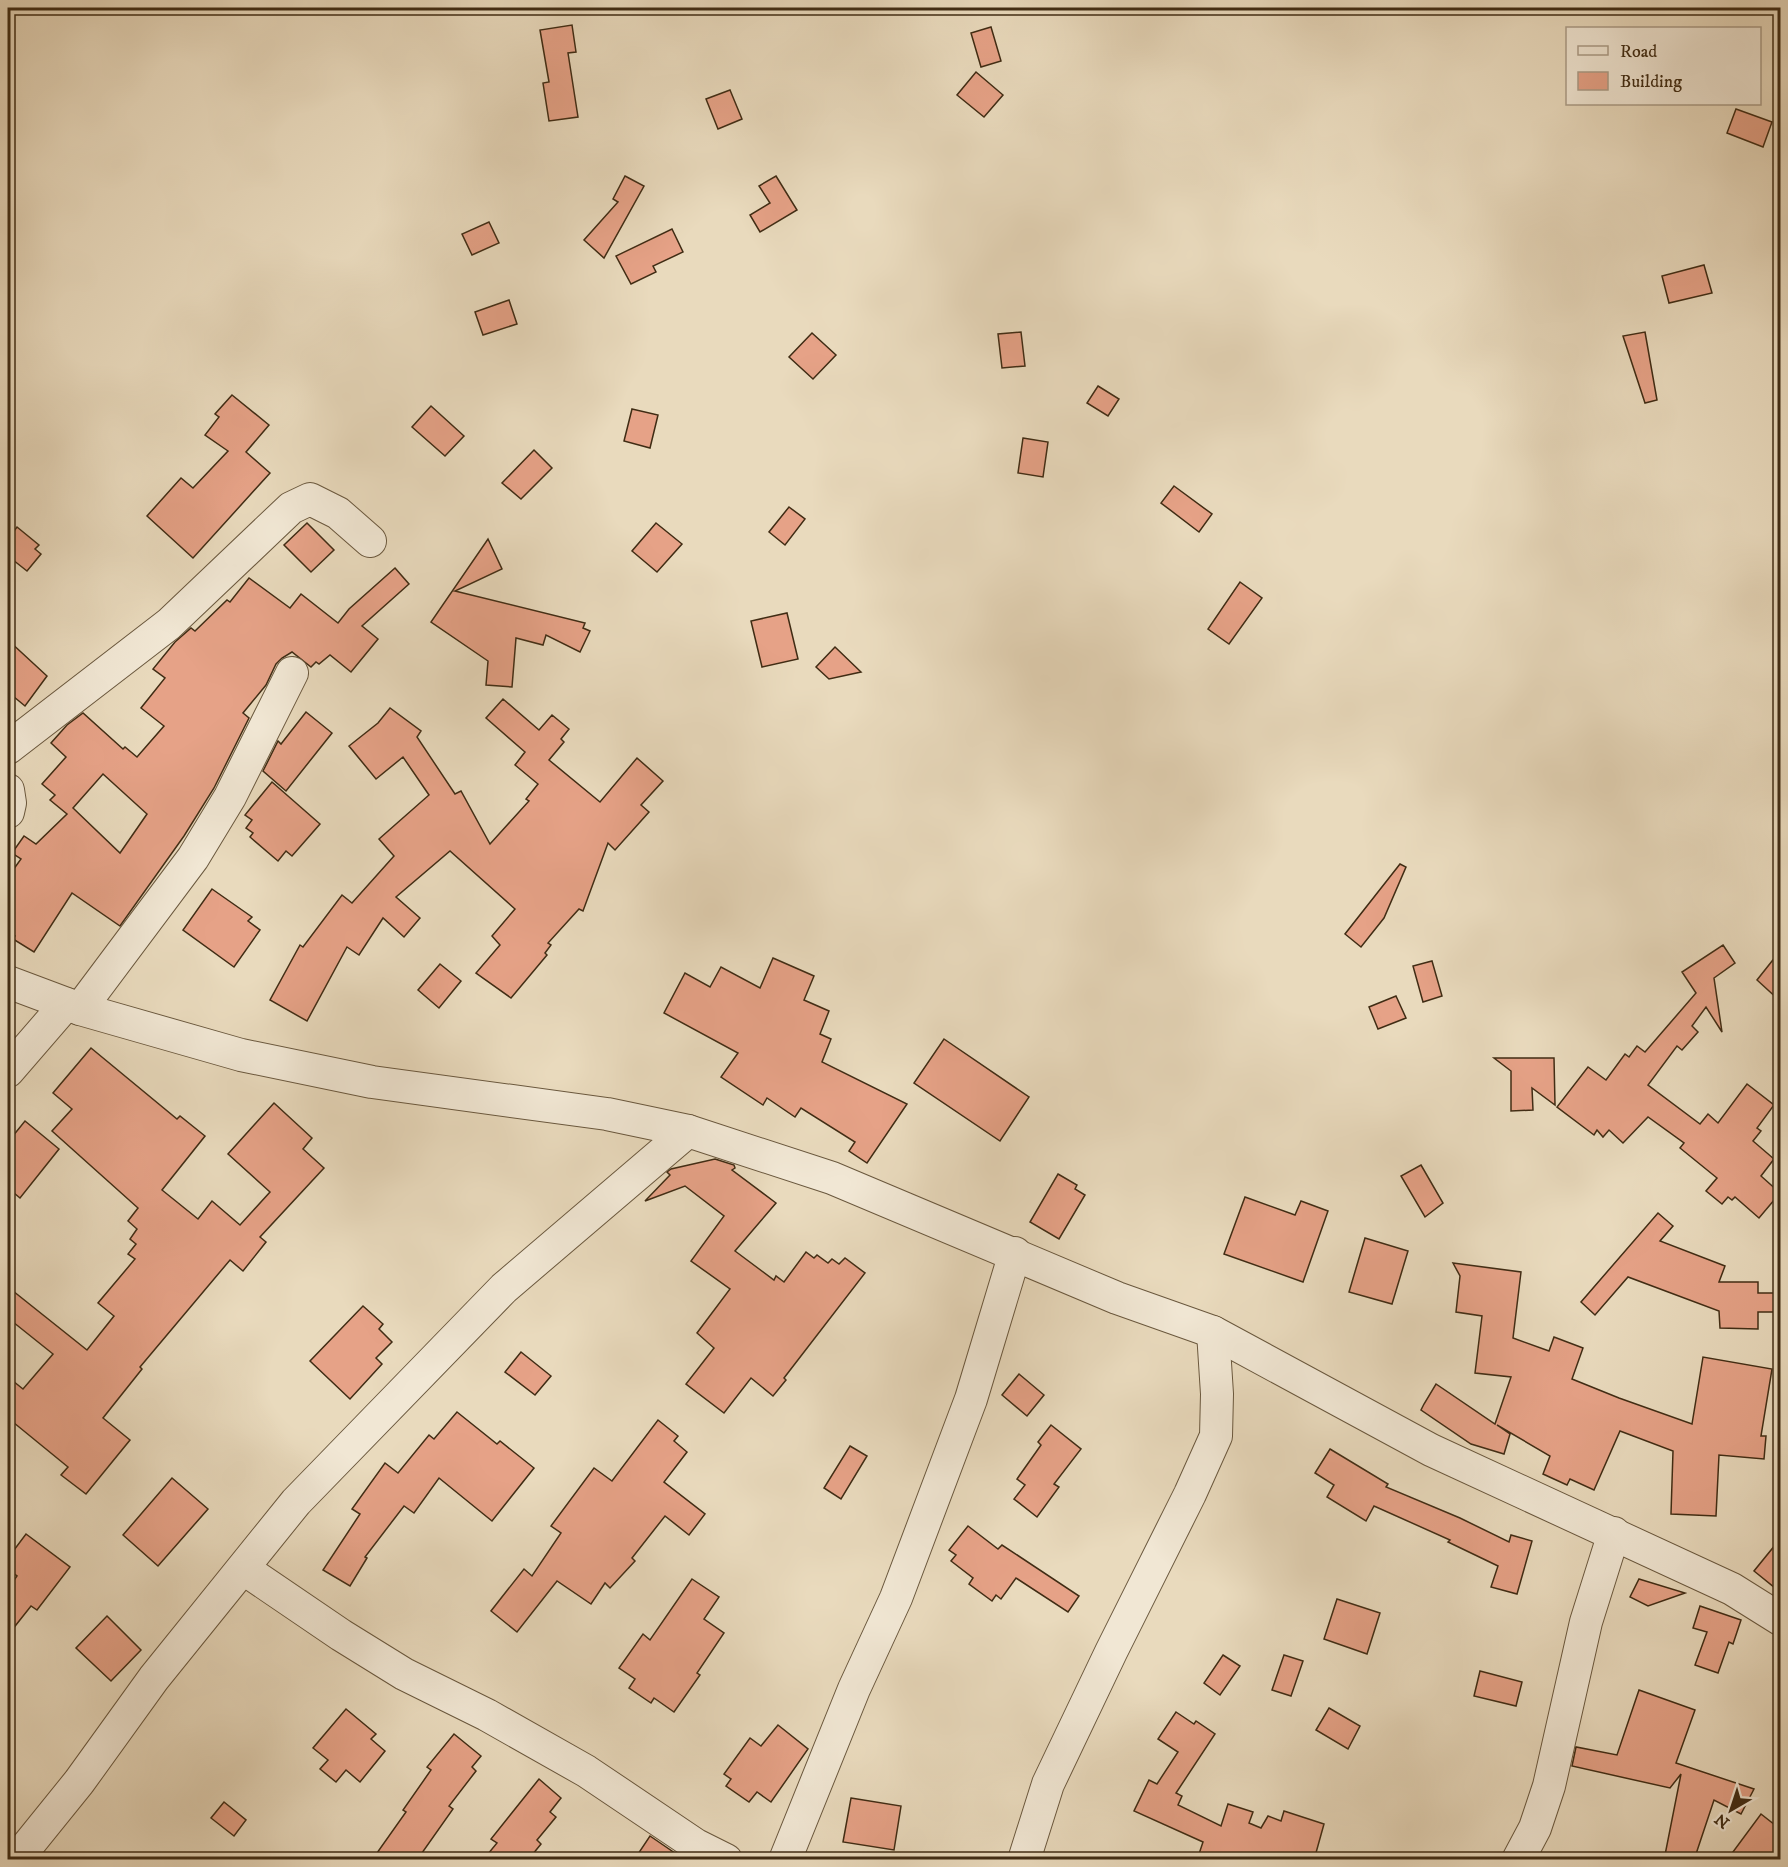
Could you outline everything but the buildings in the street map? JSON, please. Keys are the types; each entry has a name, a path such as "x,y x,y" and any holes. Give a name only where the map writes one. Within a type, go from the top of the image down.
{"street":[{"path":"8,748 170,624 291,508 310,499 338,513 370,541"},
{"path":"8,1071 73,1006 193,858 230,797 292,673"},
{"path":"8,790 10,803 8,812"},
{"path":"8,981 73,1006 241,1055 372,1082 607,1114 688,1131 832,1178 1015,1253 1117,1298 1213,1332 1431,1450 1732,1589 1780,1619"},
{"path":"16,1860 79,1782 154,1678 297,1502 504,1288 688,1131"},
{"path":"785,1860 854,1689 896,1598 971,1399 1015,1253"},
{"path":"1028,1858 1048,1784 1190,1494 1216,1436 1213,1332"},
{"path":"1518,1860 1535,1828 1549,1786 1586,1622 1614,1533"},
{"path":"244,1569 341,1635 404,1674 487,1715 586,1770 696,1845 726,1860"}]}
